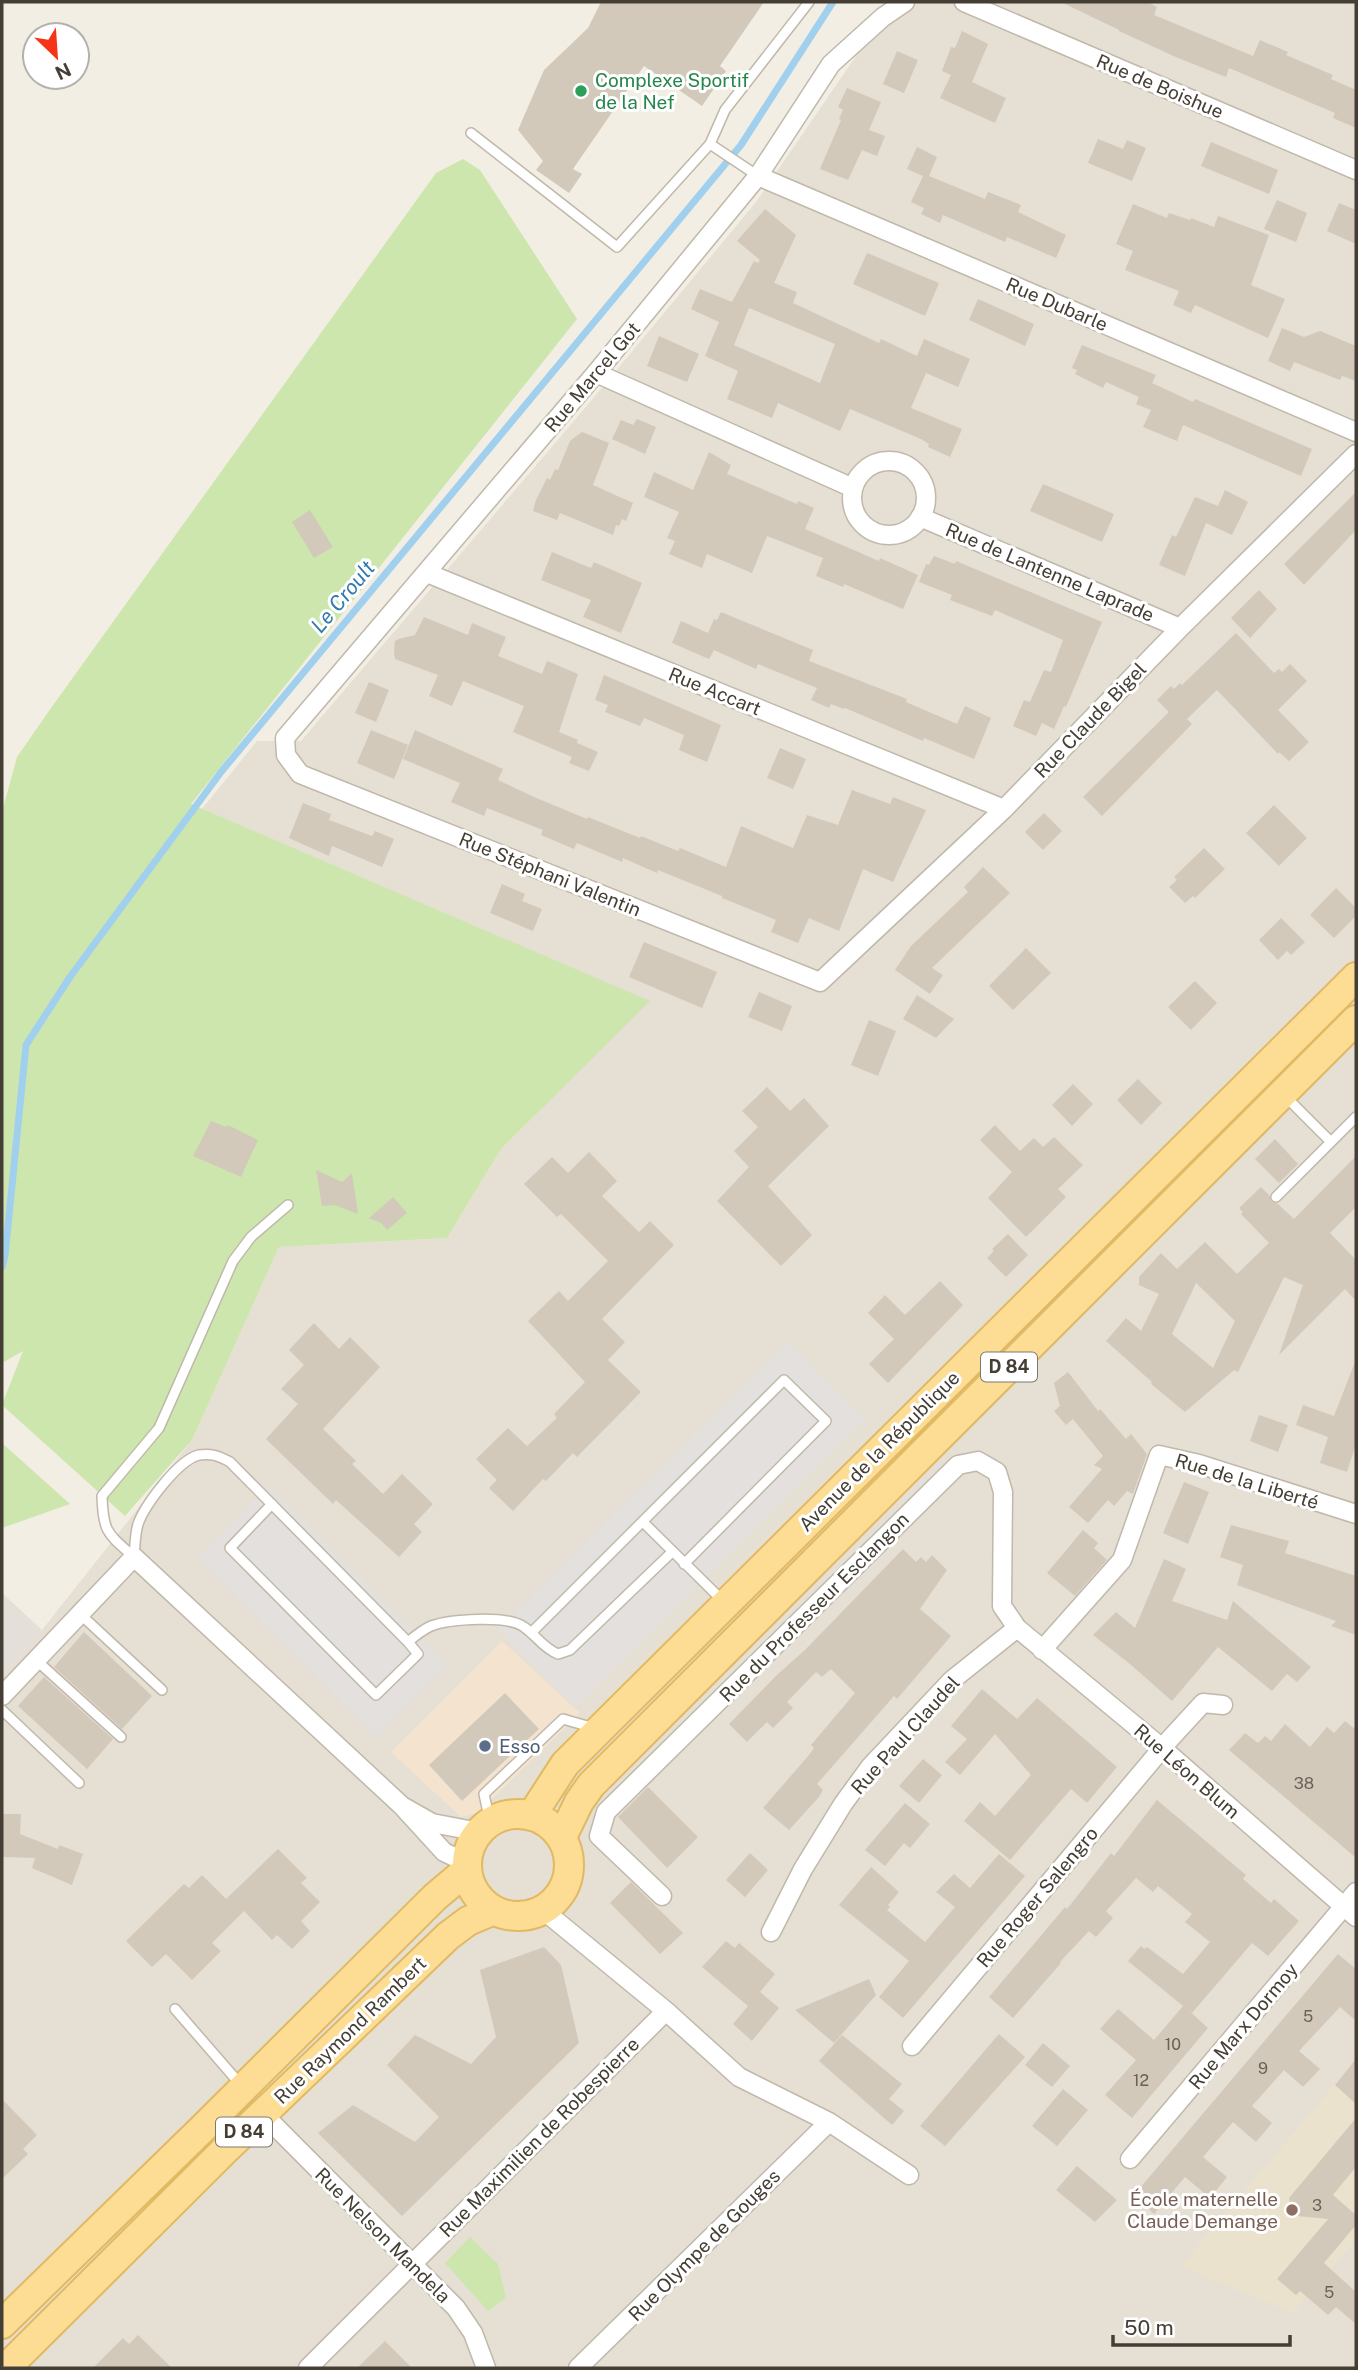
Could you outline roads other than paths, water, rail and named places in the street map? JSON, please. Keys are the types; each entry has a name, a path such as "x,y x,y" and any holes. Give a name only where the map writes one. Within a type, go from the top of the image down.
{"main road":[{"name":"Avenue de la République","path":"532,1815 565,1764 1356,976"},
{"name":"Avenue de la République","path":"562,1837 579,1802 591,1785 1356,1020"},
{"path":"467,1866 471,1886 480,1900 494,1910 510,1916 527,1916 542,1910 556,1900 565,1886 569,1870 568,1853 562,1837 554,1828 532,1815 517,1814 503,1816 484,1827"},
{"name":"D 84","path":"467,1866 468,1852 484,1827"},
{"name":"Rue Raymond Rambert","path":"2,2324 467,1866"},
{"name":"Rue Raymond Rambert","path":"6,2368 448,1936 468,1921 494,1910"}],"street":[{"name":"Rue Marcel Got","path":"286,755 285,738 596,373 831,64 883,17 905,2"},
{"name":"Rue de Boishue","path":"964,2 1356,170"},
{"name":"Rue Dubarle","path":"751,172 1356,432"},
{"path":"596,373 853,488"},
{"name":"Rue Claude Bigel","path":"820,982 1004,809 1180,628 1356,454"},
{"name":"Rue de Lantenne Laprade","path":"879,462 904,464 914,470 922,481 926,493 925,506 913,526 891,535 880,534 869,529 854,511 853,488 858,477 867,468 879,462"},
{"name":"Rue de Lantenne Laprade","path":"920,517 1180,628"},
{"name":"Rue Accart","path":"427,573 1004,809"},
{"name":"Rue Stéphani Valentin","path":"286,755 300,774 820,982"},
{"name":"Rue de la Liberté","path":"1042,1650 1122,1560 1159,1455 1199,1464 1356,1514"},
{"name":"Rue du Professeur Esclangon","path":"662,1896 599,1836 606,1812 958,1465 978,1461 997,1472 1003,1493 1002,1606 1017,1628"},
{"path":"2,1696 134,1557 402,1806 444,1853 467,1866"},
{"name":"Rue Léon Blum","path":"1017,1628 1350,1911"},
{"name":"Rue Paul Claudel","path":"771,1932 803,1869 843,1804 870,1767 952,1680 1017,1628"},
{"name":"Rue Roger Salengro","path":"912,2046 1161,1748 1203,1703 1223,1705"},
{"path":"402,1806 432,1823 484,1827"},
{"name":"Rue Marx Dormoy","path":"1130,2160 1350,1911 1356,1892"},
{"path":"542,1910 666,2011 740,2077 829,2122 909,2175"},
{"name":"Rue Maximilien de Robespierre","path":"315,2366 412,2263 666,2011"},
{"name":"Rue Nelson Mandela","path":"263,2114 456,2308 473,2333 486,2368"},
{"name":"Rue Olympe de Gouges","path":"578,2368 829,2122"}],"lane":[{"path":"471,133 617,247 714,147 725,110 809,2"},
{"path":"714,147 751,172"},
{"path":"1282,1094 1331,1142"},
{"path":"1276,1197 1356,1117"},
{"path":"134,1557 112,1537 103,1521 102,1496 159,1428 233,1261 251,1237 288,1205"},
{"path":"531,1633 784,1380 826,1422 684,1563"},
{"path":"134,1557 137,1526 146,1508 181,1465 197,1455 215,1454 230,1462 272,1504 408,1642 418,1654 376,1695 230,1548 272,1504"},
{"path":"642,1522 726,1604"},
{"path":"408,1642 433,1625 488,1619 506,1620 524,1626 546,1649 558,1654 570,1650 673,1552"},
{"path":"80,1614 162,1690"},
{"path":"36,1660 121,1737"},
{"path":"2,1710 79,1783"},
{"path":"484,1827 484,1794 563,1719 599,1730"},
{"path":"174,2009 243,2088"}],"waterway":[{"name":"Le Croult","path":"2,1267 26,1045 70,977 221,772 741,145 833,2"}],"place":[{"name":"Complexe Sportif de la Nef","path":"581,91"},
{"name":"Esso","path":"485,1746"},
{"name":"École maternelle Claude Demange","path":"1292,2210"}]}
